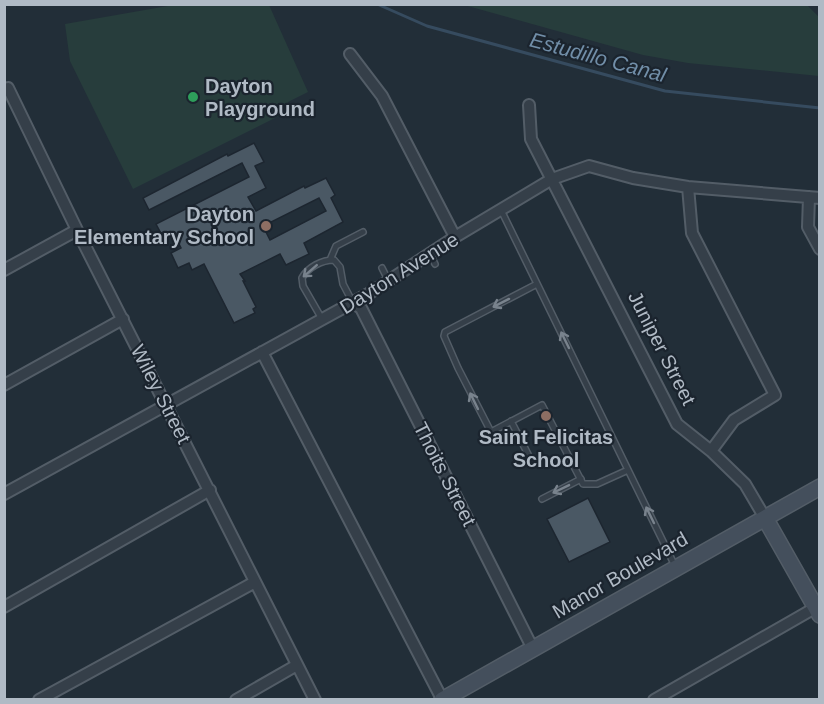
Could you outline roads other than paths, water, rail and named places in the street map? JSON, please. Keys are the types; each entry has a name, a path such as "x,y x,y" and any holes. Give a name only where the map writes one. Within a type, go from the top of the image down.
{"street":[{"path":"350,54 382,96 455,237"},
{"name":"Wiley Street","path":"6,88 315,699"},
{"name":"Juniper Street","path":"529,105 531,139 677,424 711,451 746,484 818,610"},
{"name":"Dayton Avenue","path":"4,494 353,303 389,281 433,259 455,237 552,179 589,166 633,178 688,187 814,198"},
{"path":"688,187 692,233 775,395 734,420 711,451"},
{"path":"814,198 808,227 819,249"},
{"path":"4,270 77,230"},
{"name":"Thoits Street","path":"353,303 361,308 533,649"},
{"path":"4,385 123,320"},
{"path":"262,352 442,699"},
{"name":"Manor Boulevard","path":"442,699 819,488"},
{"path":"4,607 210,490"},
{"path":"39,699 255,582"},
{"path":"654,699 818,610"},
{"path":"236,699 297,665"}],"lane":[{"path":"501,210 676,568"},
{"path":"330,260 336,246 363,232"},
{"path":"322,319 303,286 302,278 310,268 330,260 338,262 343,284 353,303"},
{"path":"382,268 389,281"},
{"path":"537,284 445,332 444,336 458,368 491,432 542,405 584,484 597,484 628,470"},
{"path":"511,421 533,464"},
{"path":"542,499 581,479"}],"waterway":[{"name":"Estudillo Canal","path":"377,4 427,26 665,91 820,108"}],"place":[{"name":"Dayton Playground","path":"193,97"},
{"name":"Dayton Elementary School","path":"266,226"},
{"name":"Saint Felicitas School","path":"546,416"}]}
